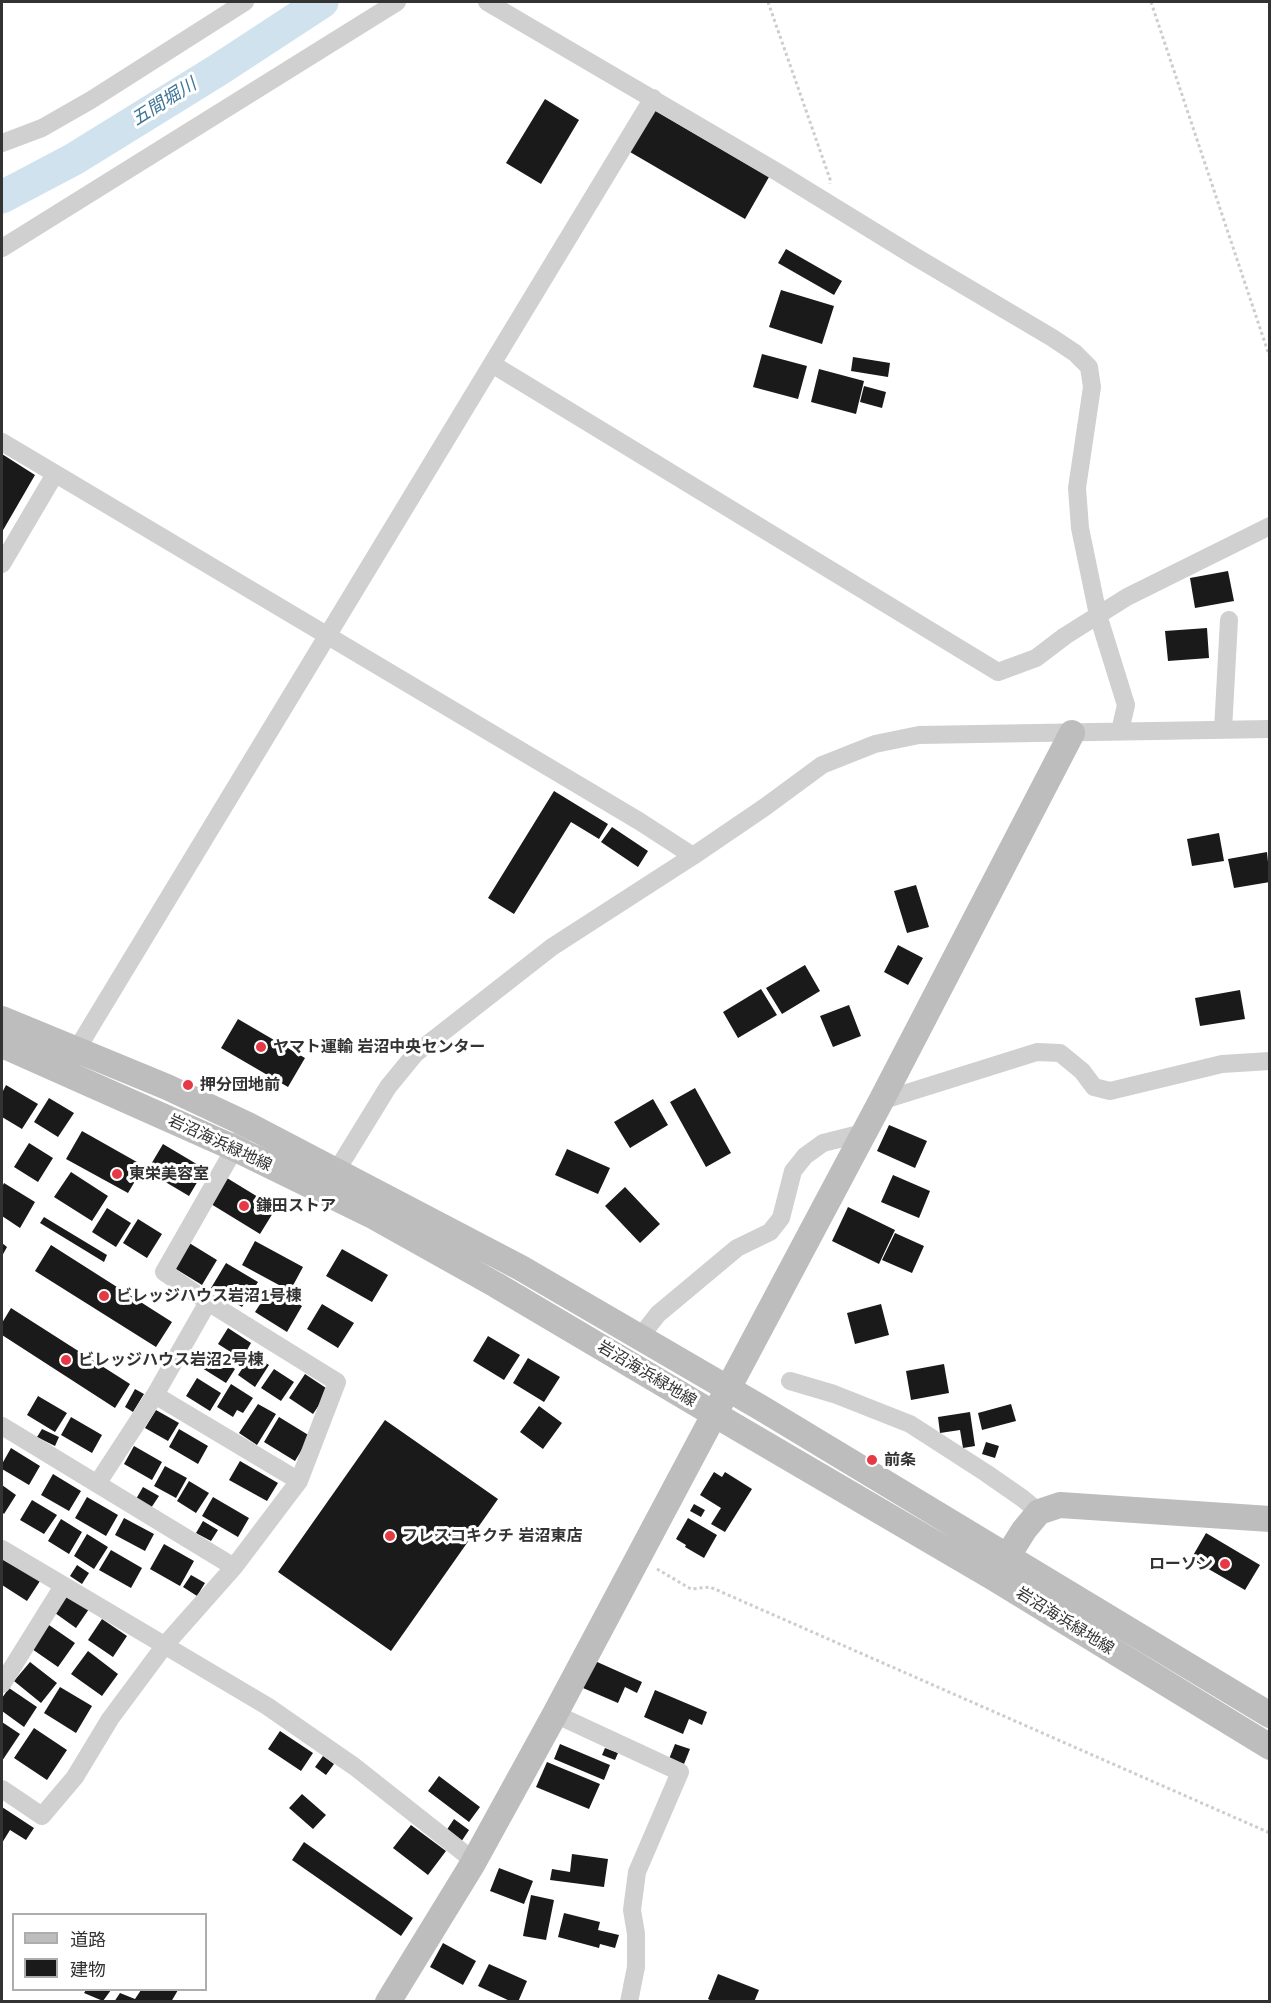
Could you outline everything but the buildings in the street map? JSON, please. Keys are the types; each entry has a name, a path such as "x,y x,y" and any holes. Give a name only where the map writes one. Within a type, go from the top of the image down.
{"main road":[{"path":"390,2001 474,1861 555,1714 881,1101 1072,733"},
{"name":"岩沼海浜緑地線","path":"2,1018 248,1125 521,1268 727,1388 1269,1747"},
{"name":"岩沼海浜緑地線","path":"2,1045 234,1148 371,1215 486,1279 714,1414 1000,1567 1269,1716"},
{"path":"1000,1567 1024,1530 1039,1512 1060,1505 1269,1519"}],"street":[{"path":"2,143 42,128 92,100 245,2"},
{"path":"2,248 397,2"},
{"path":"487,2 1051,337 1075,353 1089,367 1092,387 1077,488 1080,528 1098,615 1126,705 1120,731"},
{"path":"77,1049 652,98"},
{"path":"492,364 998,672 1036,658 1127,597 1269,526"},
{"path":"2,442 639,821 693,856"},
{"path":"2,564 55,474"},
{"path":"1223,730 1229,620"},
{"path":"337,1170 388,1087 415,1054 552,947 693,856 822,765 876,744 919,735 1269,729"},
{"path":"881,1101 1037,1052 1060,1053 1082,1071 1094,1087 1110,1091 1222,1064 1269,1062"},
{"path":"2,1789 42,1816 75,1777 110,1719 165,1645 234,1567 299,1481 337,1382 164,1272 248,1125"},
{"path":"640,1338 658,1314 737,1248 770,1232 781,1218 793,1171 806,1156 823,1143 863,1133"},
{"path":"97,1484 154,1395 208,1302"},
{"path":"790,1381 834,1394 910,1424 986,1473 1039,1512"},
{"path":"154,1395 299,1481"},
{"path":"2,1426 234,1567"},
{"path":"2,1549 267,1706 355,1767 474,1861"},
{"path":"2,1684 63,1586"},
{"path":"555,1714 680,1772 637,1872 632,1910 636,1934 636,1967 629,2001"}],"path":[{"path":"768,2 830,179 827,202"},
{"path":"1151,2 1269,358"},
{"path":"637,1558 691,1589 710,1587 1269,1833"}],"waterway":[{"name":"五間堀川","path":"2,197 74,159 218,70 322,2"}],"place":[{"name":"ヤマト運輸 岩沼中央センター","path":"261,1047"},
{"name":"押分団地前","path":"188,1085"},
{"name":"東栄美容室","path":"117,1174"},
{"name":"鎌田ストア","path":"244,1206"},
{"name":"ビレッジハウス岩沼1号棟","path":"104,1296"},
{"name":"ビレッジハウス岩沼2号棟","path":"66,1360"},
{"name":"前条","path":"872,1460"},
{"name":"フレスコキクチ 岩沼東店","path":"390,1536"},
{"name":"ローソン","path":"1225,1564"}]}
